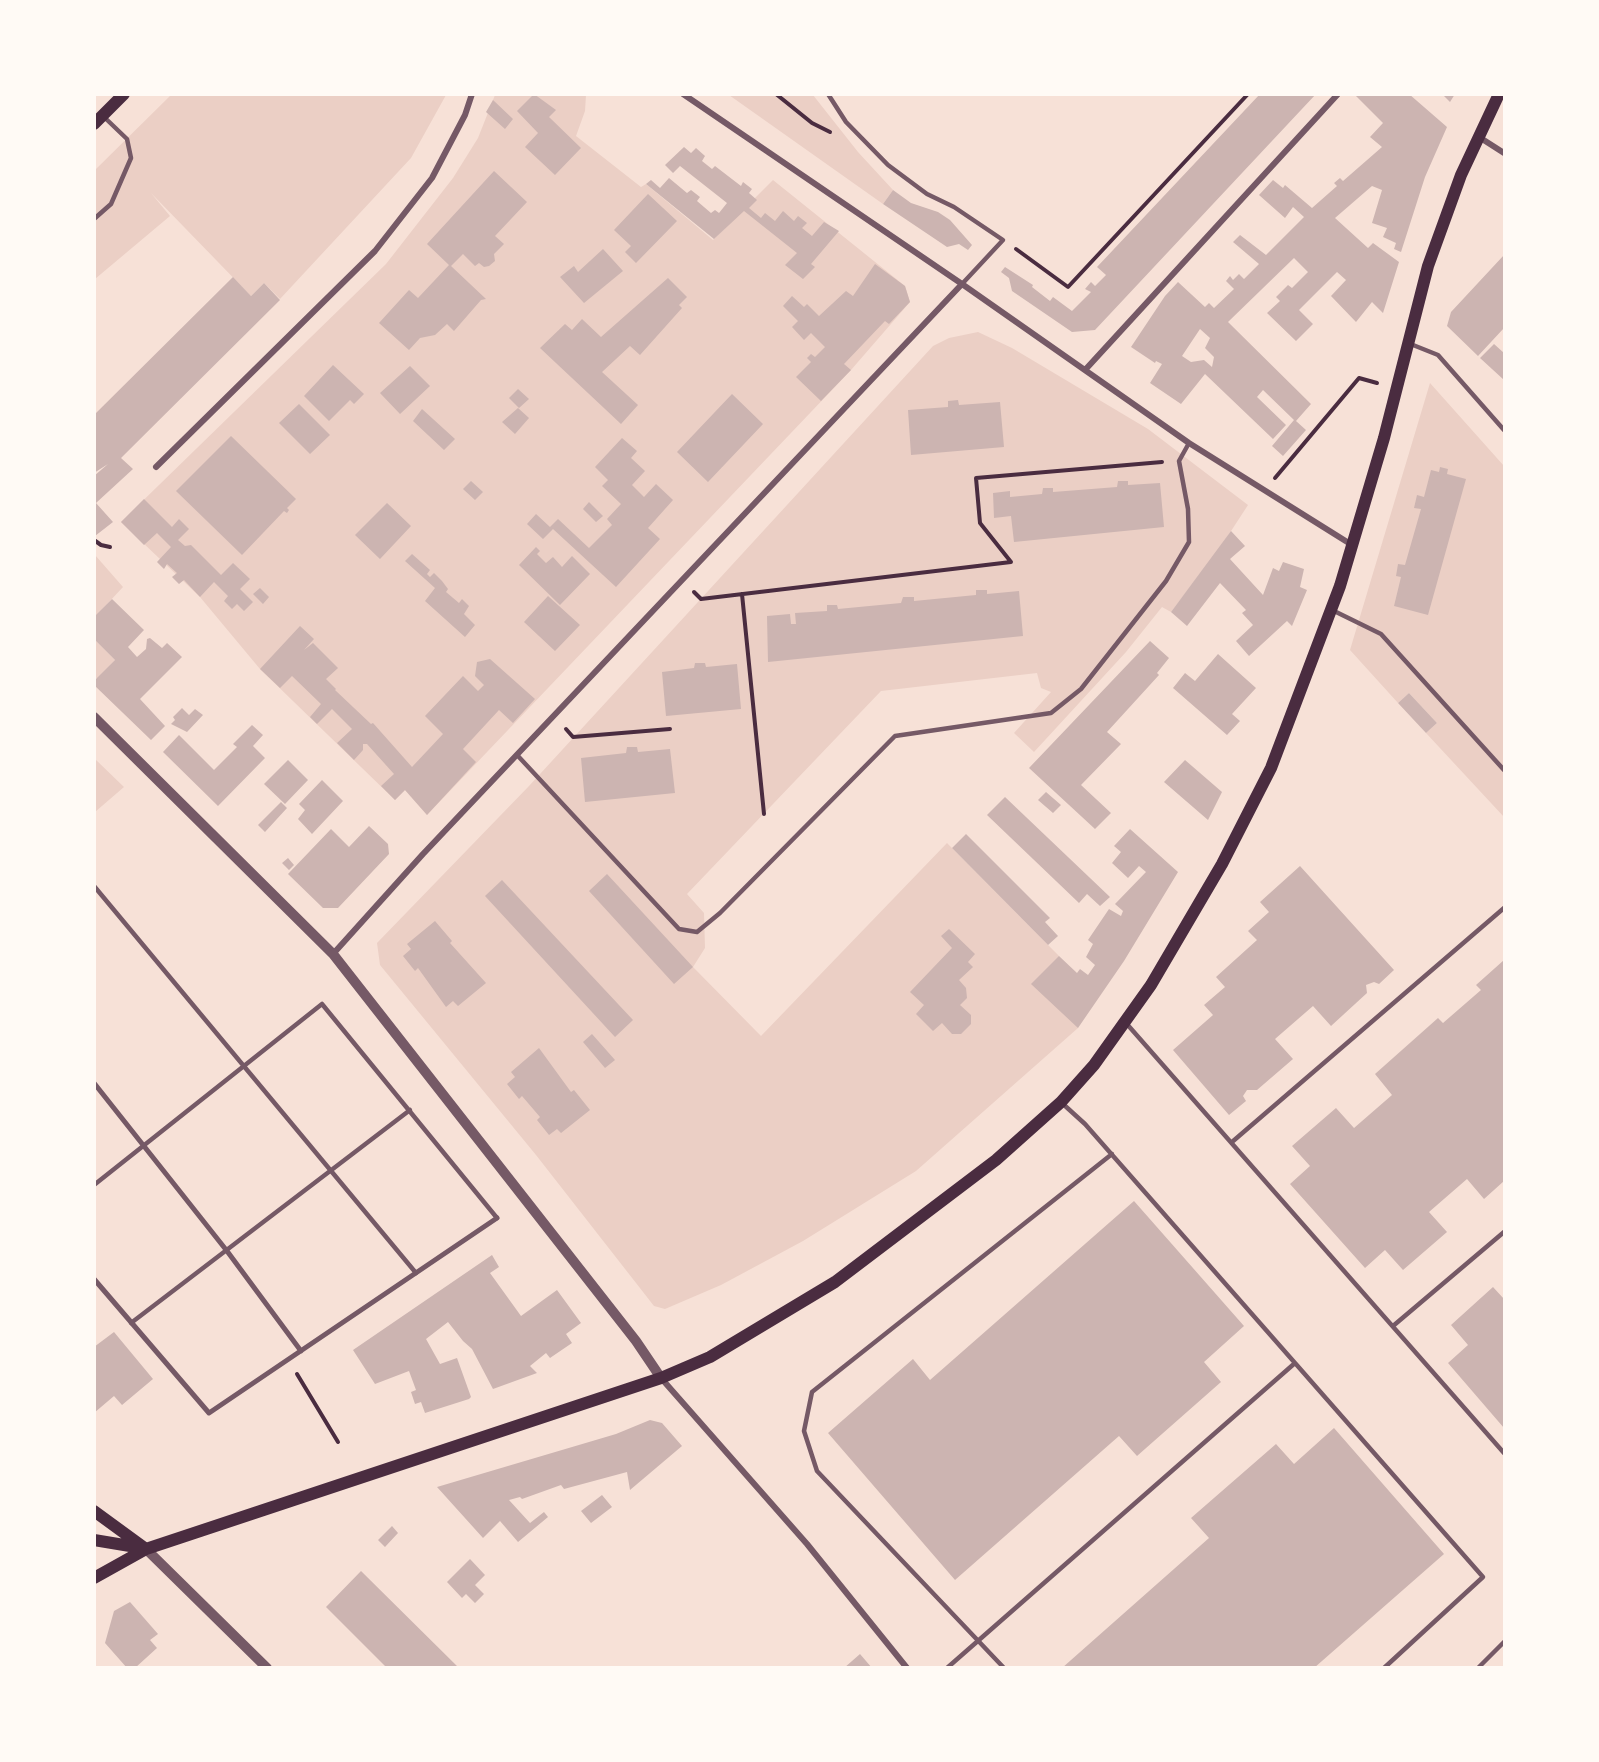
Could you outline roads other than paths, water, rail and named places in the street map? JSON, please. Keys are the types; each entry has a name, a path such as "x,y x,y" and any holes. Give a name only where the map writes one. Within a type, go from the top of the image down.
{"main road":[{"path":"99,120 124,94"},
{"path":"94,1578 146,1549 661,1378 710,1357 835,1282 1003,1154 1061,1102 1126,1023 1151,985 1222,864 1271,768 1332,610 1353,545 1428,266 1478,137 1499,94"},
{"path":"94,1511 146,1549"},
{"path":"94,1540 146,1549"}],"street":[{"path":"156,467 375,251 432,178 465,115 472,94"},
{"path":"682,94 962,284 1190,443 1353,545"},
{"path":"1085,370 1338,94"},
{"path":"1478,137 1504,153"},
{"path":"333,954 423,854 962,284"},
{"path":"94,717 333,954 636,1341 661,1378 807,1544 907,1668"},
{"path":"94,1083 227,1251 301,1351"},
{"path":"94,1280 209,1413 497,1218"},
{"path":"146,1549 267,1668"}],"lane":[{"path":"828,94 846,122 888,165 927,194 954,207 1003,240 962,284"},
{"path":"94,219 111,204 131,158 127,139 99,120"},
{"path":"1407,343 1438,355 1504,430"},
{"path":"518,756 679,928 697,932 720,913 895,736 1051,712 1081,689 1166,581 1189,542 1188,509 1179,460 1190,443"},
{"path":"1332,610 1380,634 1504,770"},
{"path":"94,886 416,1273"},
{"path":"1232,1142 1504,908"},
{"path":"94,1185 322,1004 497,1218"},
{"path":"1126,1023 1504,1453"},
{"path":"1061,1102 1112,1154 1483,1577 1384,1668"},
{"path":"131,1323 410,1110"},
{"path":"1004,1668 817,1471 804,1431 812,1392 1112,1154"},
{"path":"1394,1326 1504,1232"},
{"path":"947,1668 1295,1363"},
{"path":"1478,1668 1504,1642"}]}
